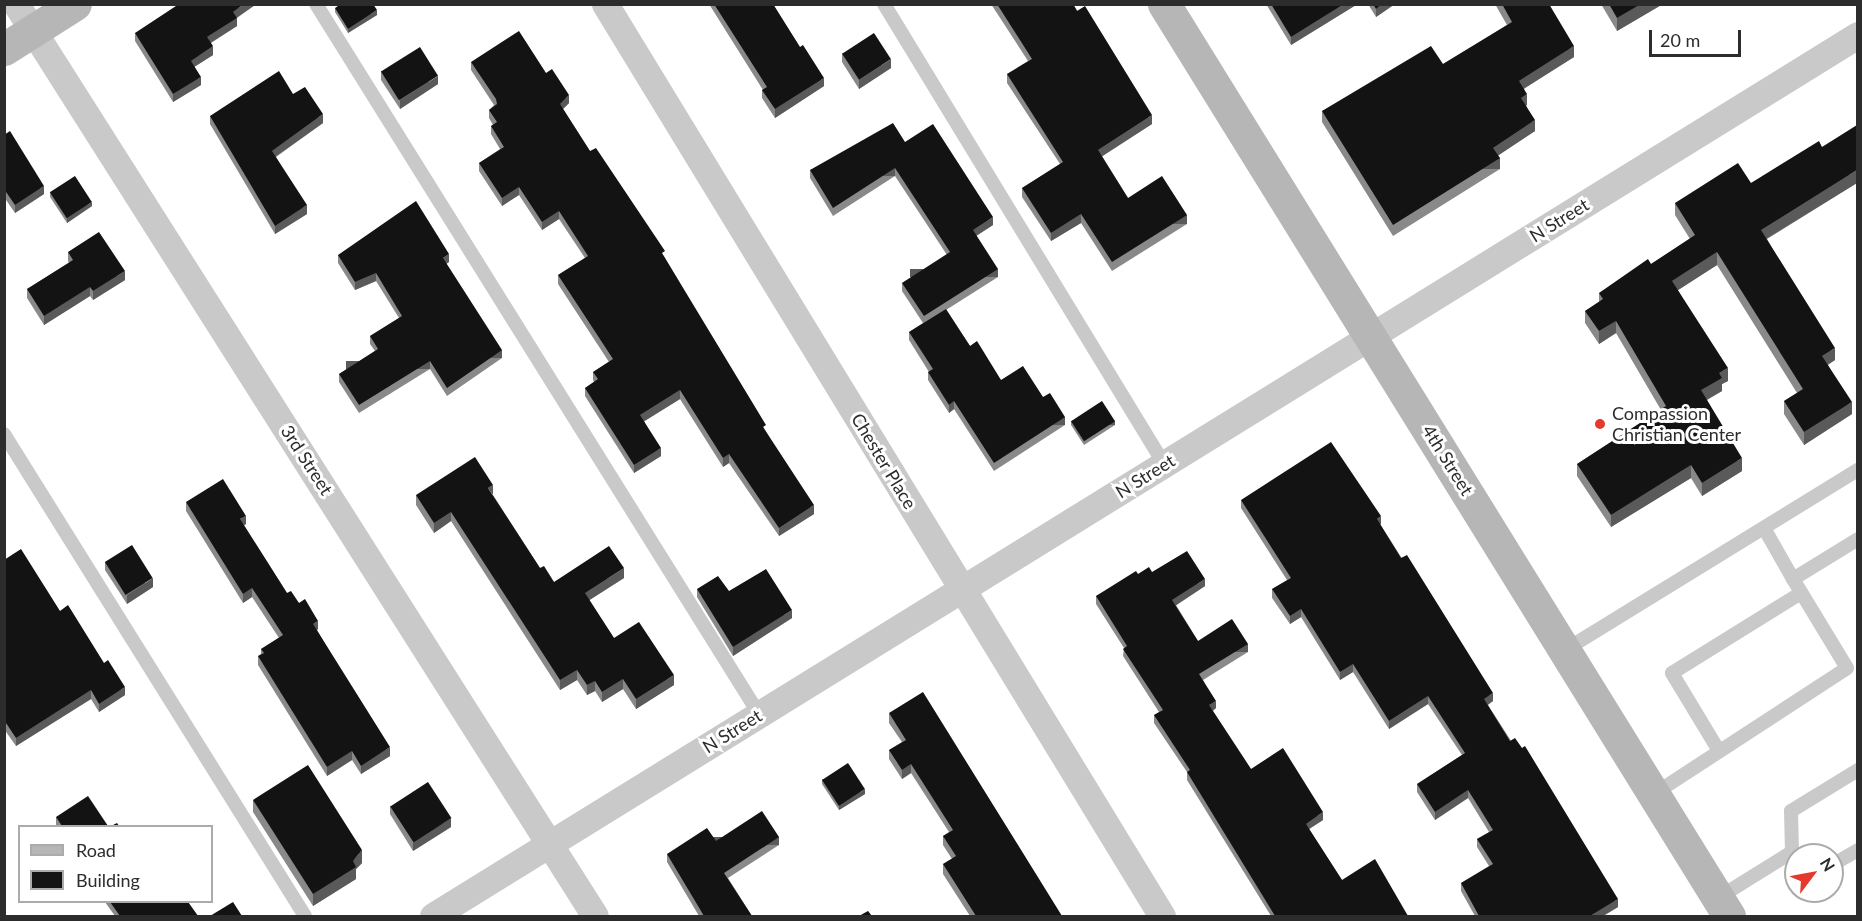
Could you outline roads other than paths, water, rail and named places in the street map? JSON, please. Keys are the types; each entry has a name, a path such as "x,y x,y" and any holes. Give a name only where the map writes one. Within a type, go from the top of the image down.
{"street":[{"path":"4,49 25,18 75,4"},
{"name":"Chester Place","path":"605,4 1162,916"},
{"name":"4th Street","path":"1164,4 1724,907"},
{"name":"3rd Street","path":"25,18 551,843 595,916"},
{"name":"N Street","path":"433,916 1857,35"}],"lane":[{"path":"316,4 759,714"},
{"path":"884,4 1164,464"},
{"path":"4,434 304,916"},
{"path":"1565,650 1857,470"},
{"path":"1654,794 1847,668 1764,528"},
{"path":"1793,579 1857,539"},
{"path":"1719,751 1672,673 1801,592"},
{"path":"1794,843 1791,811 1857,770"},
{"path":"1844,858 1857,850"},
{"path":"1724,907 1784,862"}],"place":[{"name":"Compassion Christian Center","path":"1600,424"}]}
